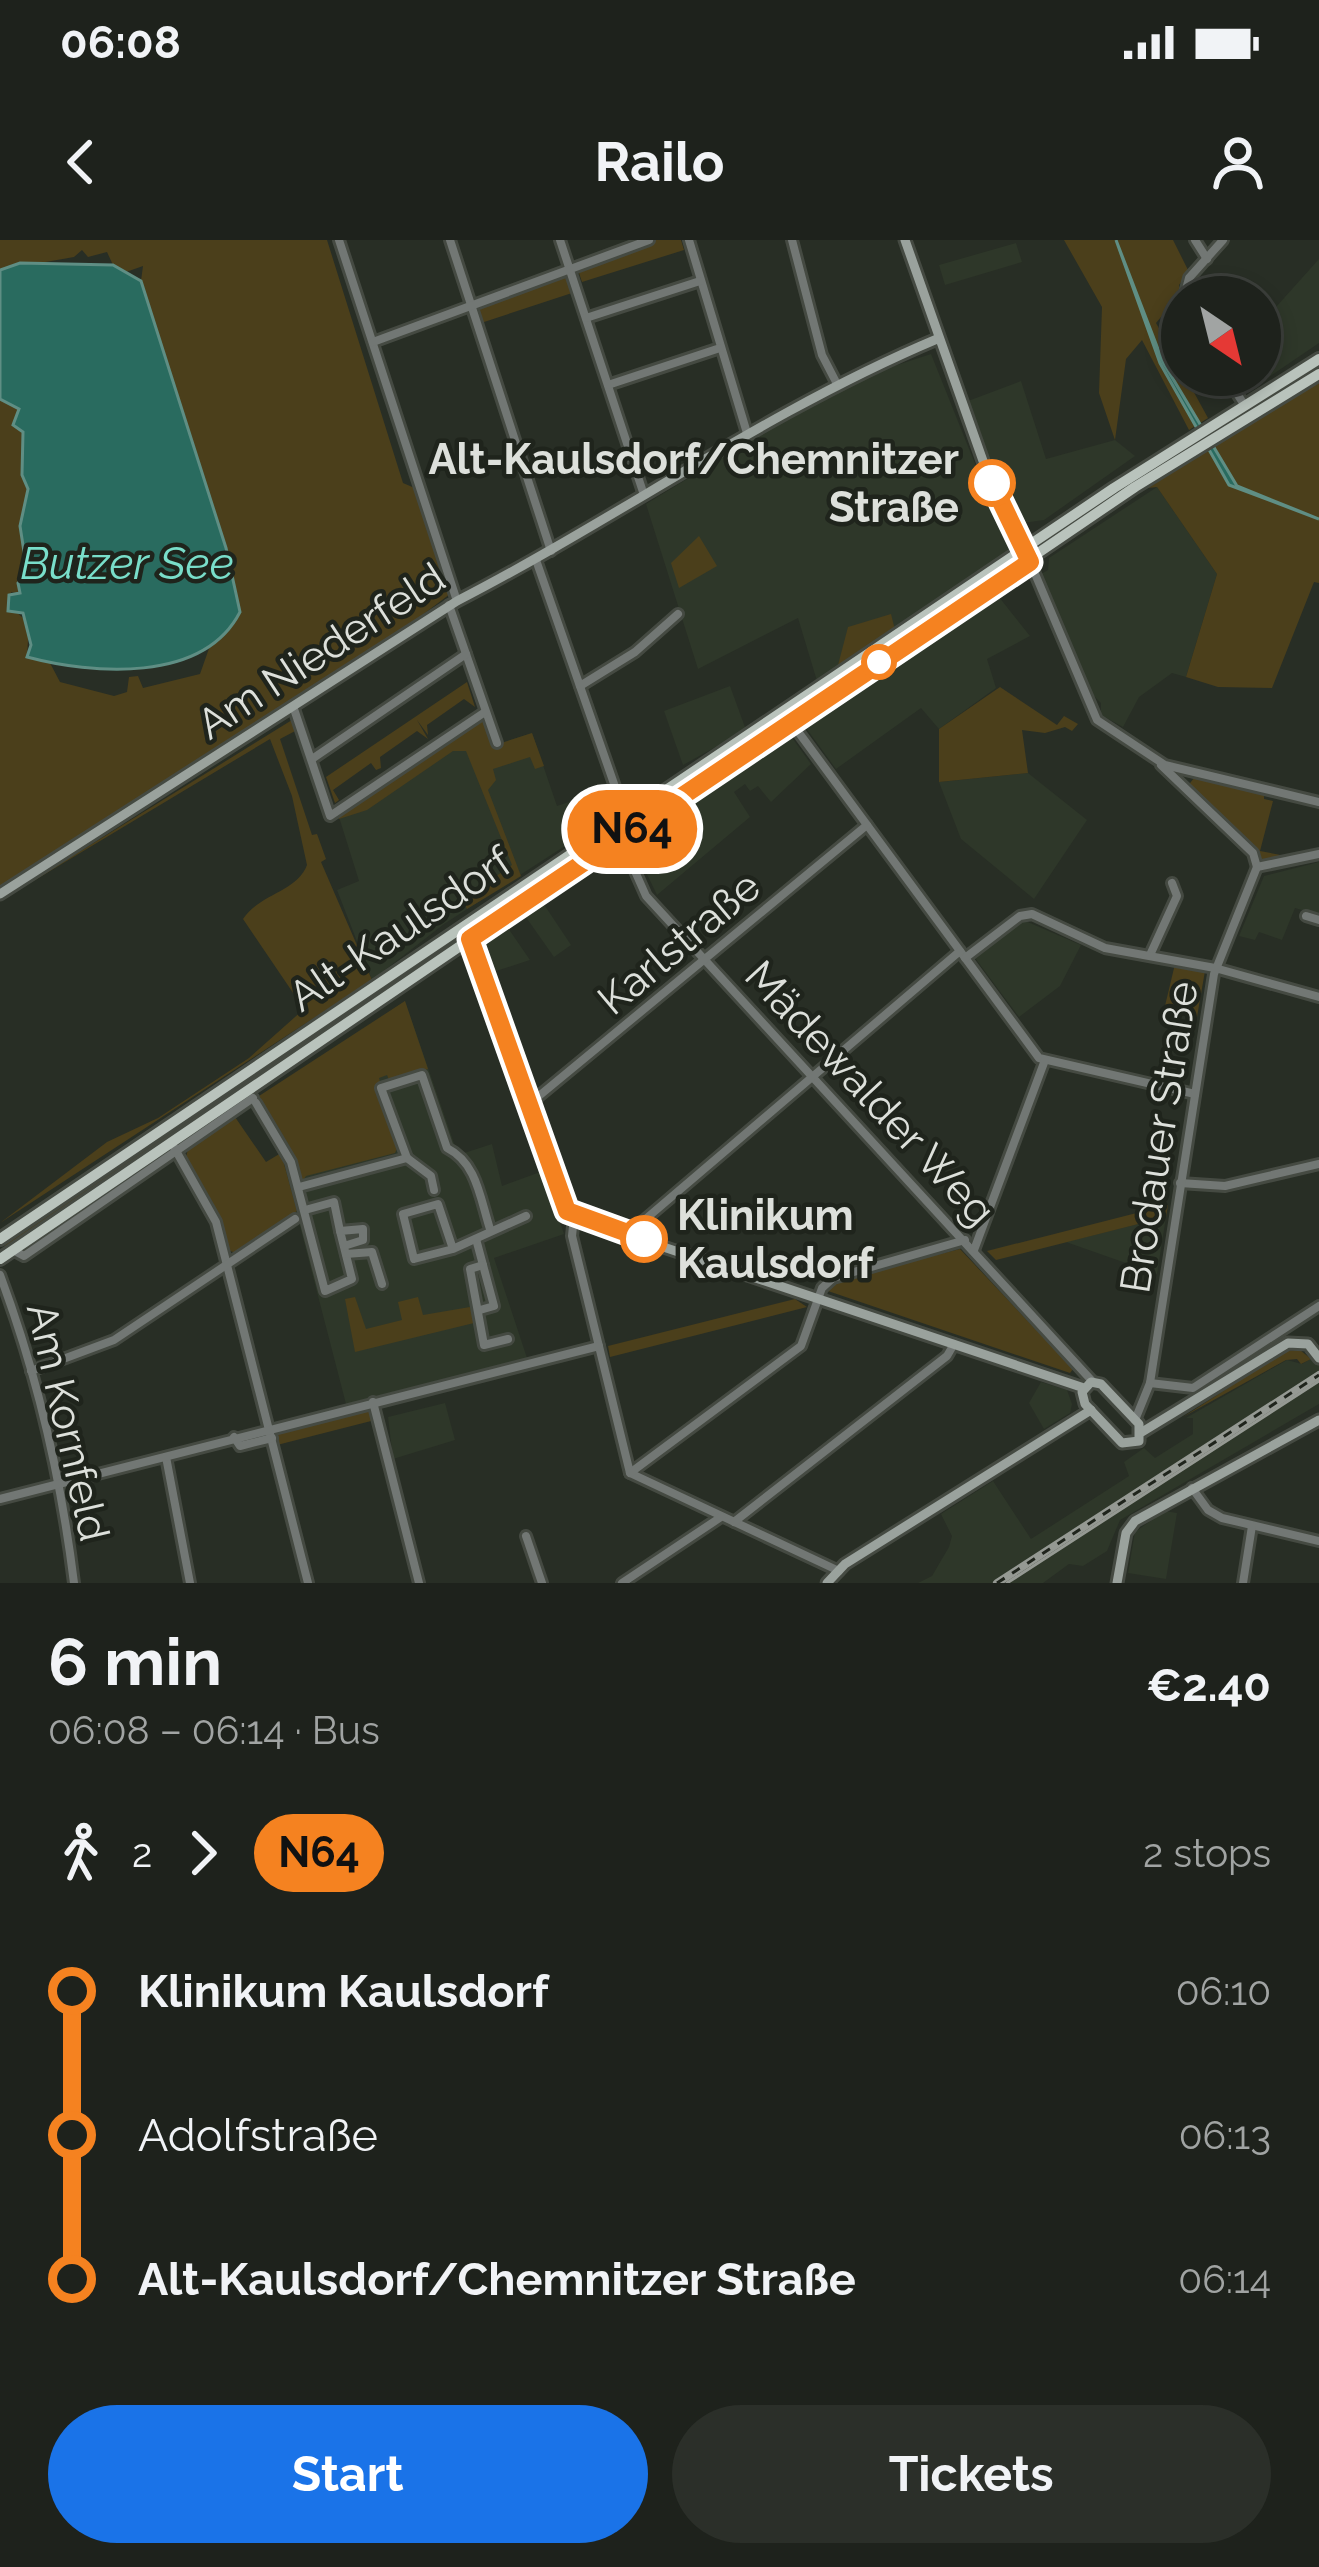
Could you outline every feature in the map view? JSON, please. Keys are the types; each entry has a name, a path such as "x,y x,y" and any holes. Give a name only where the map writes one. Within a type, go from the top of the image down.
{"main road":[{"path":"1205,437 1319,358"},
{"path":"1205,437 1319,374"},
{"name":"Alt-Kaulsdorf","path":"0,1239 625,816 1205,437"},
{"name":"Alt-Kaulsdorf","path":"0,1258 174,1147 1027,556"}],"street":[{"path":"339,240 497,743"},
{"path":"450,240 551,551"},
{"path":"560,240 644,495"},
{"path":"373,342 649,240"},
{"path":"688,240 747,433"},
{"path":"792,240 822,356 836,382"},
{"path":"904,240 988,475 1027,556 1091,713 1159,763 1253,854 1257,867 1319,854"},
{"path":"1196,240 1207,259"},
{"path":"1193,276 1223,240"},
{"path":"586,318 700,281"},
{"name":"Am Niederfeld","path":"0,895 453,603 536,560 836,382 937,339"},
{"path":"608,385 720,348"},
{"path":"1239,396 1246,407"},
{"name":"Mädewalder Weg","path":"536,560 625,816 634,869 646,896 965,1240 1089,1385"},
{"path":"580,686 626,658 677,614"},
{"path":"312,758 466,654"},
{"path":"294,709 330,816 485,712"},
{"path":"791,722 1045,1060 1195,1094"},
{"path":"1159,763 1319,802"},
{"path":"1181,787 1186,773"},
{"name":"Karlstraße","path":"529,1105 867,825"},
{"name":"Brodauer Straße","path":"1135,1420 1150,1383 1215,968 1257,867"},
{"path":"1150,955 1177,896 1172,883"},
{"path":"628,1234 812,1075 962,955 1027,914 1087,943 1215,968 1319,997"},
{"path":"1306,916 1319,920"},
{"path":"461,928 470,939 574,1217 572,1234 630,1473"},
{"path":"974,1250 1045,1060"},
{"path":"453,1249 431,1176 407,1158 381,1088 422,1075 447,1148 466,1157 490,1229"},
{"name":"Alt-Kaulsdorf","path":"174,1147 255,1101 284,1147 299,1187"},
{"path":"174,1147 204,1193 228,1264 308,1583"},
{"path":"304,1210 334,1202 352,1280 326,1291 304,1210 299,1187 407,1158"},
{"path":"1180,1183 1225,1186 1319,1164"},
{"path":"438,1204 403,1214 414,1259 453,1249 526,1216"},
{"path":"574,1217 1089,1385 1135,1420 1142,1432"},
{"path":"31,1371 114,1340 295,1219"},
{"path":"340,1231 358,1226 365,1232 362,1242 345,1250"},
{"path":"476,1239 494,1306 476,1311 484,1345 508,1339"},
{"path":"630,1473 801,1346 818,1298 833,1278 965,1240"},
{"path":"345,1250 370,1250 382,1284"},
{"name":"Am Kornfeld","path":"0,1275 60,1484 74,1583"},
{"path":"1150,1383 1193,1388 1319,1306"},
{"path":"734,1522 947,1356 955,1343"},
{"path":"1089,1385 1082,1400 1122,1444 1136,1443 1142,1432 1288,1343 1308,1344 1319,1357"},
{"path":"0,1498 599,1346"},
{"path":"373,1402 418,1583"},
{"path":"827,1583 1091,1410"},
{"path":"1118,1583 1128,1527 1192,1487 1319,1420"},
{"path":"166,1457 190,1583"},
{"path":"630,1473 839,1571"},
{"path":"1192,1487 1214,1514 1319,1541"},
{"path":"622,1583 721,1517"},
{"path":"1244,1583 1252,1526"},
{"path":"526,1536 542,1583"}],"shaded area":[{"path":"0,240 327,240 403,483 417,489 450,594 368,656 0,889 0,399 20,409 13,424 23,432 22,475 28,489 21,521 27,571 20,594 11,592 15,611 29,623 27,657 50,663 60,682 114,696 127,692 129,677 138,676 143,688 200,674 212,640 240,612 226,548 141,281 143,266 126,272 113,265 107,252 88,257 82,250 74,257 0,270"},
{"path":"655,240 681,240 684,250 582,282 577,267"},
{"path":"1064,240 1173,240 1189,272 1161,276 1161,317 1156,323 1161,332 1161,376 1142,340 1126,359 1115,440 1099,393 1102,307"},
{"path":"1016,243 1022,262 945,285 939,265"},
{"path":"1319,259 1319,343 1281,369 1281,302"},
{"path":"566,274 572,293 481,323 477,311"},
{"path":"931,354 1010,551 817,681 798,618 698,669 646,504 848,381"},
{"path":"1021,381 1046,459 1115,440 1135,456 1044,520 1023,523 993,468 968,401"},
{"path":"1319,381 1319,583 1314,582 1272,688 1218,687 1186,677 1217,574 1157,487 1148,488"},
{"path":"1171,396 1196,396 1208,418 1189,430"},
{"path":"1157,487 1217,574 1186,677 1172,673 1139,697 1123,727 1101,715 1101,703 1086,688 1041,574 1048,570 1049,558"},
{"path":"699,536 717,566 679,588 671,563"},
{"path":"999,597 1030,636 987,659 996,688 939,729 921,708 836,769 806,728"},
{"path":"891,614 895,630 837,669 848,627"},
{"path":"467,682 475,707 464,699 427,725 428,735 417,720 428,739 417,731 380,757 381,768 376,770 371,763 333,790 339,800 335,803 326,777"},
{"path":"730,686 746,730 683,765 664,711"},
{"path":"1000,687 1057,725 1064,716 1078,724 1072,731 1065,727 1045,733 1022,730 1028,773 939,782 939,729"},
{"path":"478,718 487,720 495,745 532,733 544,766 535,769 530,757 493,769 496,780 488,790 521,876 467,909 462,900 512,865 466,751 453,751 367,810 339,819 338,813"},
{"path":"292,720 297,730 280,739 312,835 317,834 326,859 321,862 372,980 0,1223 107,1142 158,1118 249,1058 304,1009 243,919 295,881 307,865 292,796 270,739 0,901"},
{"path":"479,721 493,761 501,743 532,733 557,806 606,789 610,808 599,824 444,924 372,980 337,890 359,881 339,817"},
{"path":"788,732 811,764 771,802 758,786 750,791 745,784 734,792 750,817 657,895 643,866 644,838 655,822"},
{"path":"1028,773 1087,820 1034,899 961,839 939,782"},
{"path":"1194,778 1264,793 1264,799 1273,801 1260,851 1286,856 1262,861 1259,850 1187,787"},
{"path":"1319,862 1319,915 1295,908 1282,940 1259,932 1255,940 1239,936 1264,876"},
{"path":"541,900 571,945 554,957 523,913"},
{"path":"1023,920 1081,945 1060,986 1019,1017 975,958"},
{"path":"506,925 530,960 490,973 480,943"},
{"path":"448,943 451,947 250,1084 277,1059"},
{"path":"1175,964 1205,971 1197,1017 1164,1010"},
{"path":"405,1001 458,1155 492,1144 502,1186 543,1171 564,1234 494,1258 527,1358 346,1404 281,1153 251,1106"},
{"path":"405,1001 428,1069 390,1082 387,1075 379,1078 399,1144 395,1153 306,1176 302,1182 290,1147 259,1096"},
{"path":"232,1089 238,1092 7,1249 5,1245"},
{"path":"235,1117 266,1162 281,1153 297,1211 236,1253 230,1251 213,1203 186,1157 188,1149"},
{"path":"1168,1205 1166,1217 996,1260 987,1251"},
{"path":"1166,1217 1157,1274 1066,1242"},
{"path":"960,1249 1073,1369 1070,1373 825,1290 833,1281"},
{"path":"355,1297 366,1329 402,1320 398,1302 418,1297 423,1315 470,1307 474,1323 355,1352 345,1299"},
{"path":"795,1299 807,1307 610,1357 608,1346"},
{"path":"1300,1350 1311,1359 1301,1364 1297,1359 1286,1360 1183,1417 1285,1351"},
{"path":"1319,1354 1319,1404 1120,1520 1107,1551 1083,1566 1069,1564 1043,1583 918,1583 932,1576 949,1547 952,1536 941,1514 993,1481 1031,1539 1129,1476 1124,1462 1144,1448 1155,1458 1193,1434 1193,1418 1186,1418 1287,1360 1302,1364"},
{"path":"1041,1382 1067,1390 1072,1404 1070,1413 1044,1429 1029,1403"},
{"path":"445,1403 455,1440 393,1459 388,1417"},
{"path":"368,1407 375,1420 277,1445 275,1431"},
{"path":"1165,1511 1177,1513 1166,1579 1128,1573 1135,1532"}],"water":[{"path":"1116,240 1161,357 1160,363"},
{"name":"Butzer See","path":"20,263 113,265 141,281 226,548 240,612 223,635 200,652 144,668 113,669 27,657 31,645 23,613 8,611 9,595 20,593 18,583 27,571 20,526 28,489 22,475 23,432 13,425 19,409 0,399 0,270"},
{"path":"1179,396 1183,396 1237,486 1319,519 1229,485"}],"tram line":[{"path":"1007,1583 1319,1381"}],"railway":[{"path":"997,1583 1319,1375"}],"bus line":[{"name":"N64","path":"644,1239 567,1211 470,939 1030,562 992,483"}],"place":[{"name":"Alt-Kaulsdorf/Chemnitzer Straße","path":"992,483"},
{"name":"Klinikum Kaulsdorf","path":"644,1239"}]}
